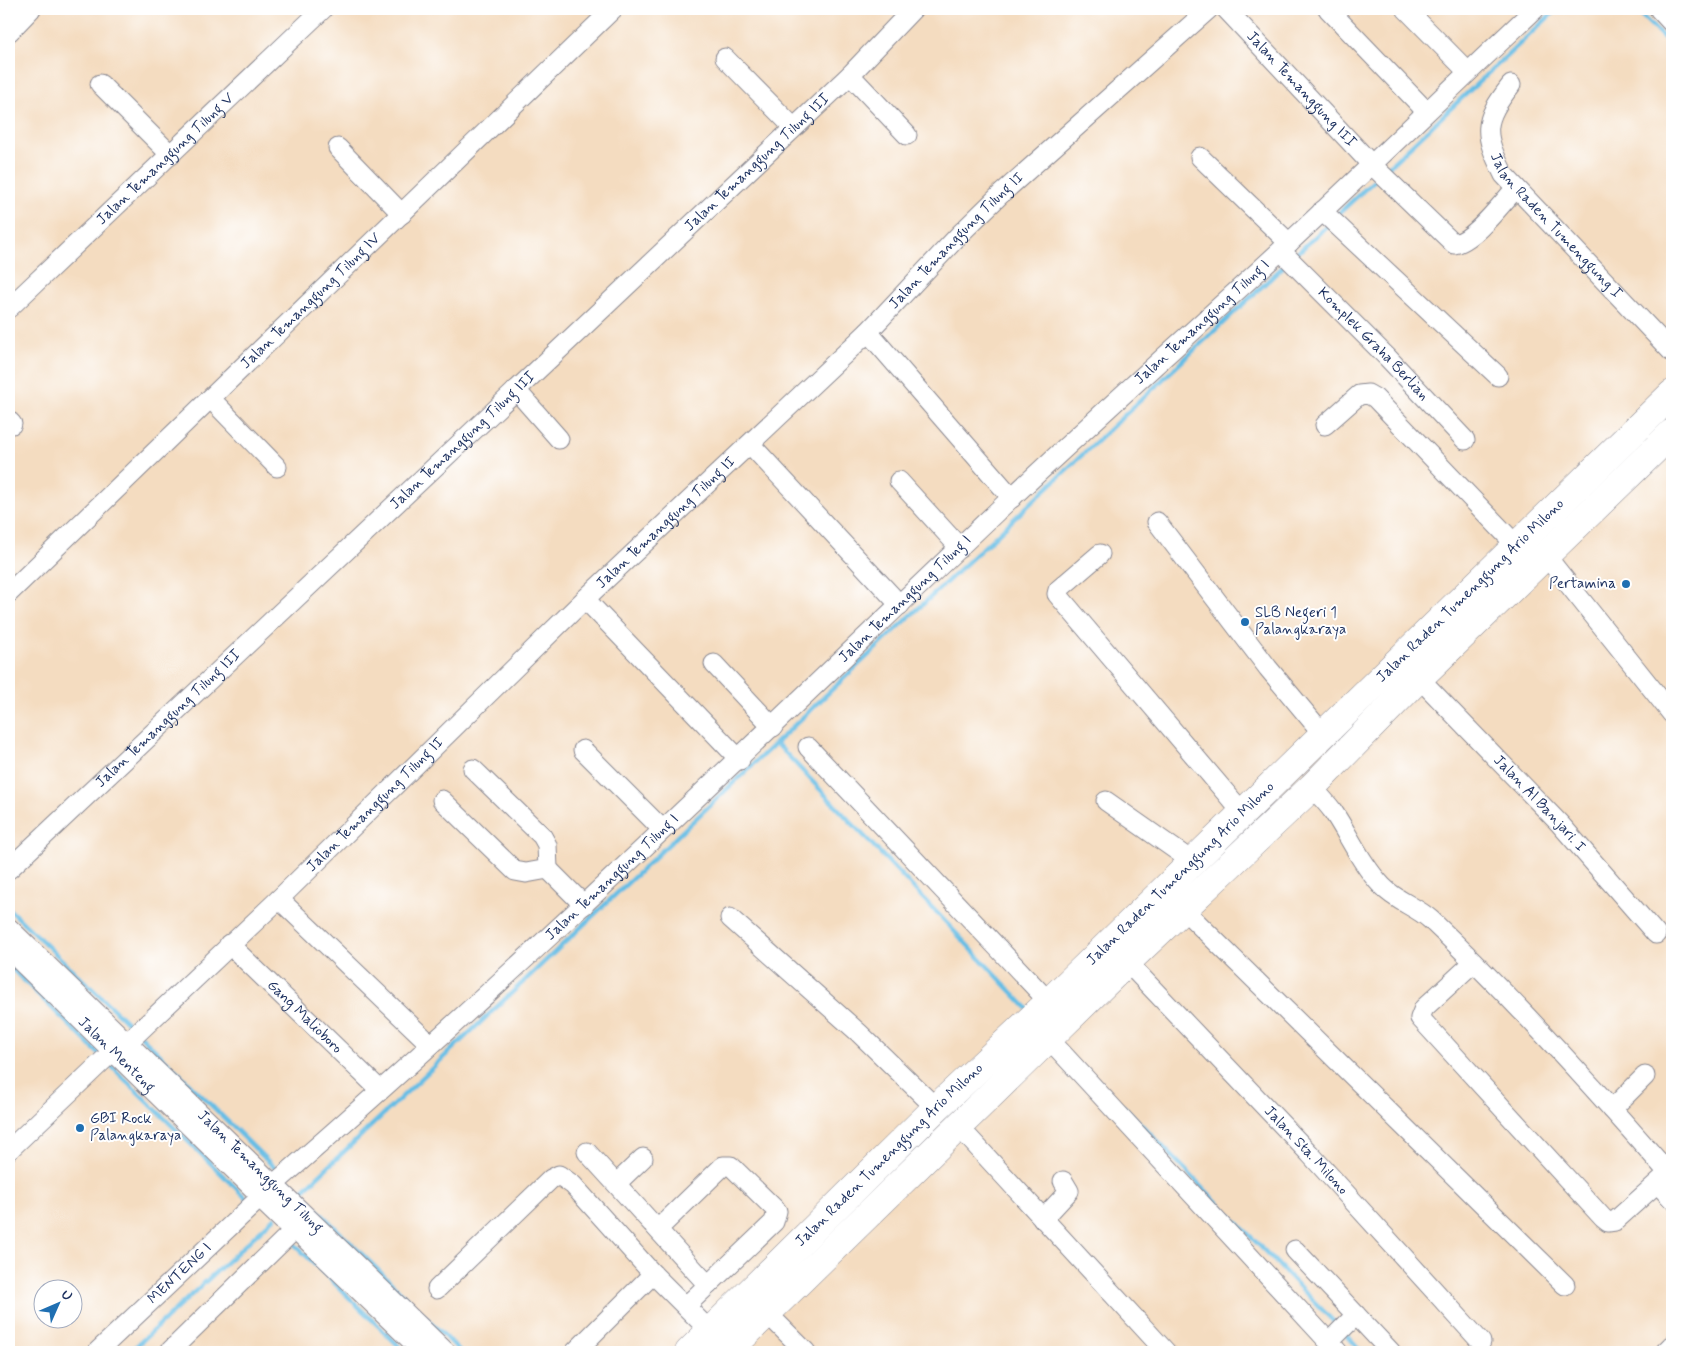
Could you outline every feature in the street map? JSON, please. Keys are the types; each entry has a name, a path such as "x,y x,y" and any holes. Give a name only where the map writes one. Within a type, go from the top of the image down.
{"highway":[{"name":"Jalan Raden Tumenggung Ario Milono","path":"727,1352 960,1128 1050,1020 1081,990 1193,862 1242,812 1672,394"},
{"name":"Jalan Raden Tumenggung Ario Milono","path":"1081,990 1128,962 1312,787 1419,678 1672,433"},
{"name":"Jalan Raden Tumenggung Ario Milono","path":"689,1352 936,1108 1050,1020"}],"main road":[{"name":"Jalan Temanggung Tilung","path":"270,1193 296,1222"}],"street":[{"path":"9,32 31,9"},
{"name":"Jalan Temanggung Tilung V","path":"9,308 323,9"},
{"name":"Jalan Temanggung Tilung IV","path":"9,592 613,9"},
{"name":"Jalan Temanggung Tilung II","path":"9,1150 279,899 585,599 868,332 915,284 961,232 1002,192 1209,9"},
{"name":"Jalan Temanggung III","path":"1226,9 1378,171 1454,244 1462,243 1472,236 1516,188"},
{"path":"1328,9 1426,112"},
{"path":"1406,9 1468,72"},
{"name":"Jalan Temanggung Tilung I","path":"270,1193 430,1044 584,905 662,829 740,760 1012,498 1329,217 1378,171 1426,112 1535,9"},
{"path":"1658,9 1672,23"},
{"name":"Jalan Temanggung Tilung III","path":"9,869 850,75 910,10"},
{"path":"725,58 793,127"},
{"path":"850,75 908,136"},
{"path":"100,84 171,155"},
{"name":"Jalan Raden Tumenggung I","path":"1511,85 1495,105 1489,118 1489,140 1504,175 1672,352"},
{"path":"338,148 402,214"},
{"name":"Komplek Graha Berlian","path":"1200,157 1288,254 1465,440"},
{"path":"1329,217 1498,376"},
{"path":"868,332 1012,498"},
{"path":"516,390 559,439"},
{"path":"1325,425 1359,395 1368,394 1375,398 1517,546"},
{"path":"210,399 277,467"},
{"path":"750,444 900,605"},
{"path":"899,480 960,548"},
{"path":"1157,522 1268,668 1323,734"},
{"path":"1100,554 1058,590 1057,594 1242,812"},
{"path":"1546,556 1672,714"},
{"path":"585,599 740,760"},
{"path":"714,664 773,728"},
{"name":"Jalan Al Banjari. I","path":"1419,678 1560,824 1656,934"},
{"path":"808,747 1050,1020 1342,1332 1391,1352"},
{"path":"583,750 662,829"},
{"path":"474,770 542,836 547,845 548,869 584,905"},
{"path":"1312,787 1332,810 1370,872 1384,888 1401,903 1426,915 1474,962 1612,1108 1665,1169 1665,1176 1658,1184 1615,1221 1606,1221 1420,1018 1420,1012 1474,962"},
{"path":"442,800 515,872 526,873 548,869"},
{"path":"1106,801 1193,862"},
{"path":"279,899 430,1044"},
{"path":"1183,909 1565,1285"},
{"path":"730,918 858,1033 936,1108"},
{"name":"Jalan Temanggung Tilung","path":"9,928 120,1047 270,1193"},
{"name":"Gang Malioboro","path":"229,944 380,1090"},
{"name":"Jalan Menteng","path":"9,950 120,1047"},
{"name":"Jalan Sta. Milono","path":"1128,962 1310,1154 1481,1342"},
{"path":"1612,1108 1645,1076"},
{"path":"960,1128 1166,1352"},
{"path":"588,1152 708,1284"},
{"path":"617,1184 643,1158"},
{"path":"658,1229 723,1166 731,1166 777,1211 774,1222 686,1306"},
{"path":"437,1289 551,1179 559,1176 573,1185 653,1274 710,1331"},
{"path":"1043,1219 1069,1191 1063,1181"},
{"path":"1658,1184 1672,1198"},
{"name":"MENTENG I","path":"97,1352 270,1193"},
{"path":"169,1352 296,1222"},
{"name":"Jalan Temanggung Tilung","path":"296,1222 378,1297 446,1352"},
{"path":"749,1246 774,1268"},
{"path":"1295,1250 1342,1332"},
{"path":"575,1352 653,1274"},
{"name":"Jalan Temanggung Tilung","path":"378,1297 423,1352"},
{"path":"767,1312 806,1352"},
{"path":"1665,1352 1672,1345"}],"waterway":[{"path":"1385,170 1557,9"},
{"path":"1635,9 1672,46"},
{"path":"1336,216 1378,177"},
{"path":"1292,258 1329,224"},
{"path":"294,1199 841,681 1287,263"},
{"path":"776,743 1028,1009"},
{"path":"9,909 134,1029"},
{"path":"9,966 101,1056"},
{"path":"141,1036 280,1173"},
{"path":"108,1063 249,1201"},
{"path":"1124,1107 1339,1327"},
{"path":"287,1180 461,1352"},
{"path":"130,1352 274,1218"},
{"path":"291,1241 405,1352"},
{"path":"1344,1332 1362,1352"}],"place":[{"name":"Pertamina","path":"1626,584"},
{"name":"SLB Negeri 1 Palangkaraya","path":"1245,622"},
{"name":"GBI Rock Palangkaraya","path":"80,1128"}]}
